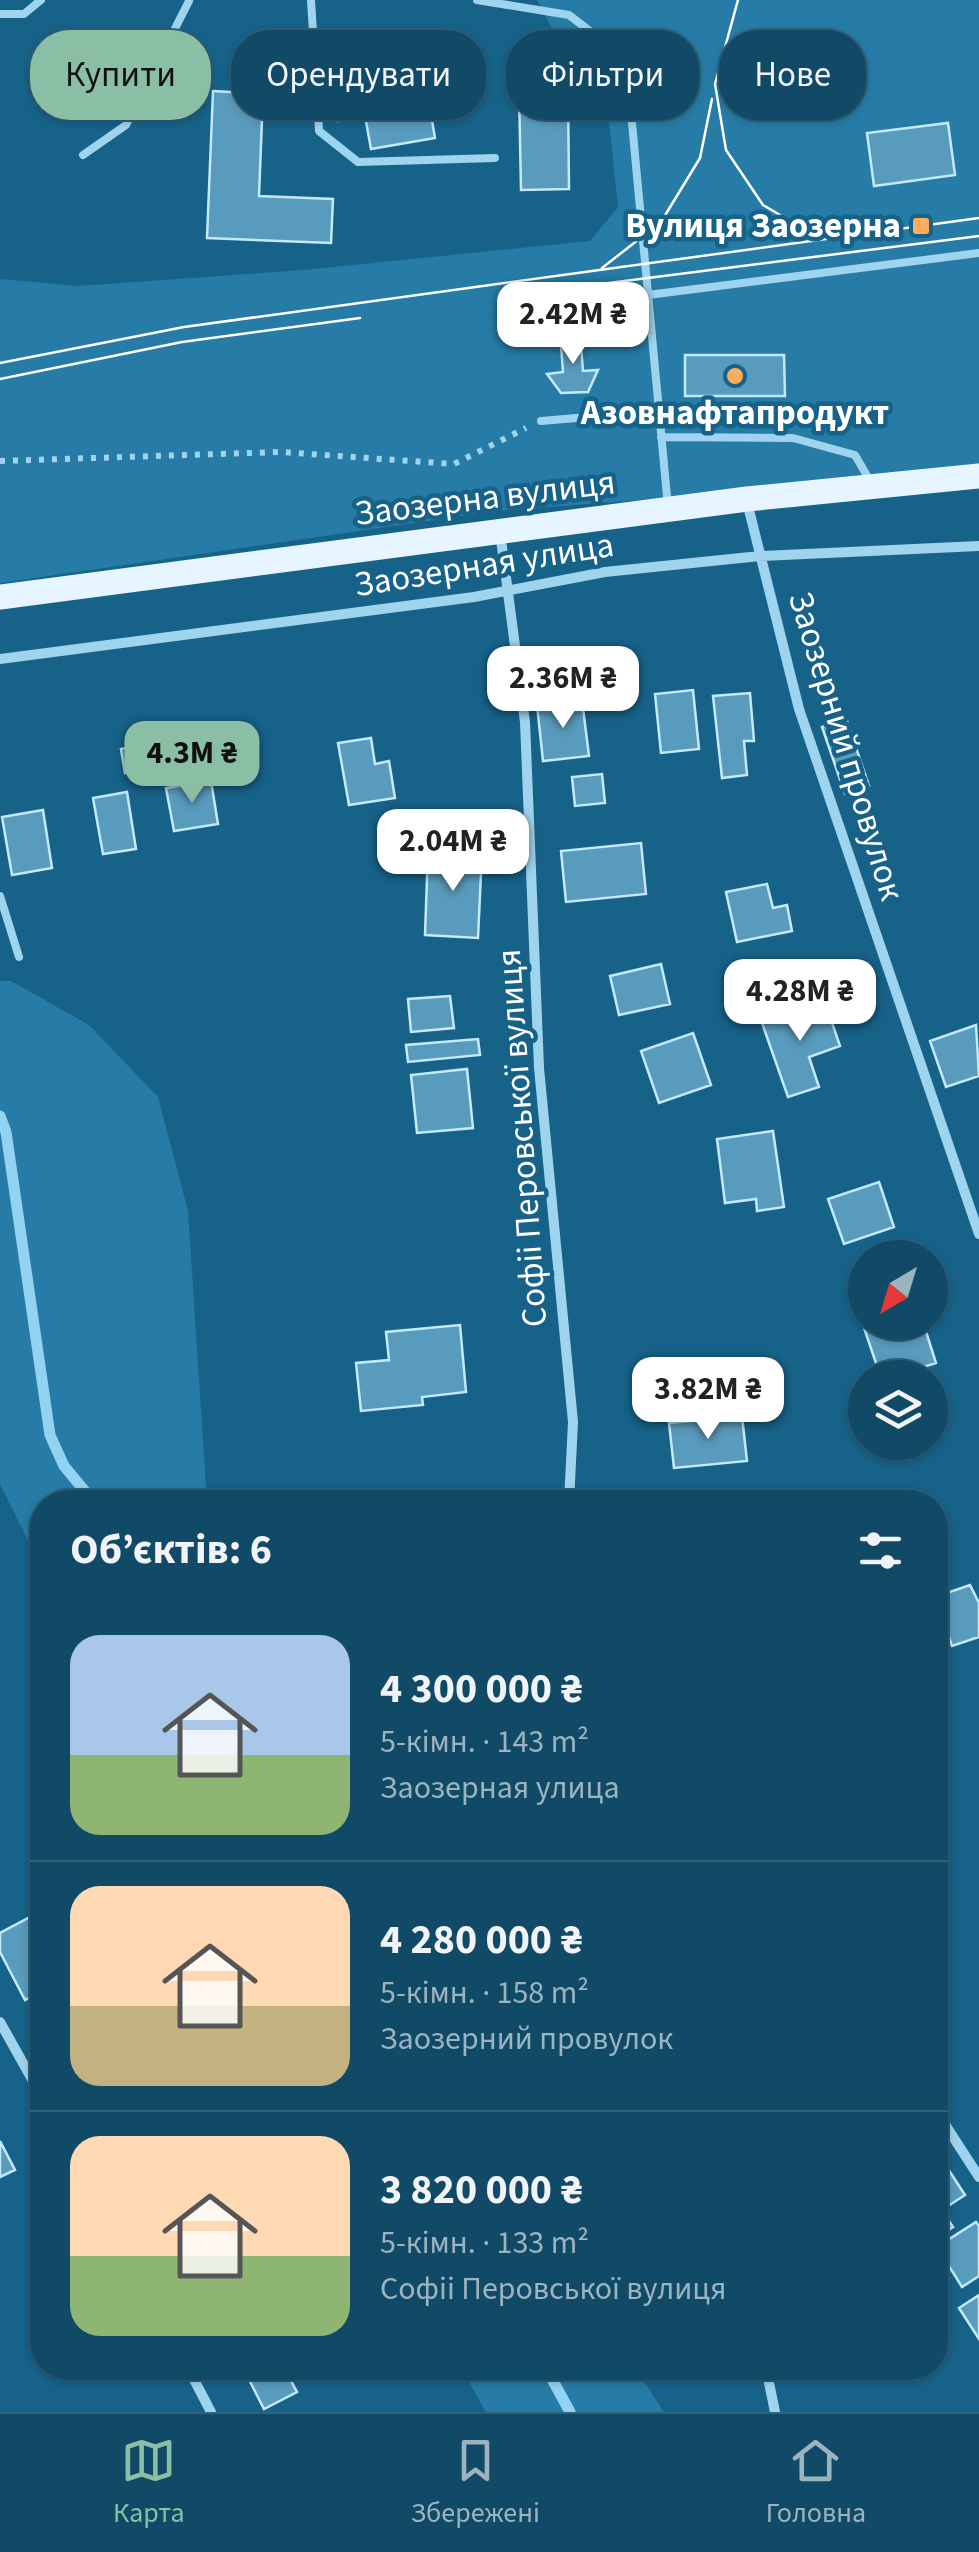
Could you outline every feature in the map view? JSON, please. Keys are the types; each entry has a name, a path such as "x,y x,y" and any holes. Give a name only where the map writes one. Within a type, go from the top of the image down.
{"main road":[{"name":"Заозерна вулиця","path":"0,597 747,499 979,476"}],"street":[{"name":"Заозерний провулок","path":"747,499 798,709 979,1234"},
{"name":"Софіі Перовської вулиця","path":"500,530 525,722 539,1068 573,1422 570,1490"},
{"name":"Заозерная улица","path":"0,659 508,592 605,572 760,556 979,546"},
{"path":"0,2022 30,2076"},
{"path":"948,2130 979,2177"},
{"path":"194,2380 211,2412"},
{"path":"768,2380 775,2412"}],"lane":[{"path":"0,14 24,14 42,0"},
{"path":"83,155 126,125 188,1 200,0"},
{"path":"310,0 319,131 358,162 495,158"},
{"path":"476,0 569,15 626,59 668,512"},
{"path":"648,294 979,252"},
{"path":"540,421 658,412"},
{"path":"661,437 793,438 855,454 872,485"},
{"path":"0,896 19,957"}],"path":[{"path":"0,461 281,452 454,464 540,421"}],"shaded area":[{"path":"537,0 979,0 979,474 497,511 0,583 0,279 78,286 304,270 590,241 618,207 609,120 699,120 699,30 553,30"},
{"path":"0,981 11,981 89,1025 158,1097 188,1211 206,1490 30,1490 30,1545 0,1484"},
{"path":"468,2380 643,2380 664,2412 486,2412"}],"building":[{"path":"213,91 231,92 231,120 262,120 259,196 333,199 331,243 207,238"},
{"path":"366,120 432,120 435,138 371,149"},
{"path":"520,120 568,120 569,189 521,190"},
{"path":"948,123 955,175 874,186 867,133"},
{"path":"580,332 583,371 598,370 588,392 561,393 547,374 563,372 560,333"},
{"path":"685,355 784,355 785,396 685,396"},
{"path":"693,690 699,749 661,753 655,694"},
{"path":"750,693 754,741 744,741 747,775 722,778 713,696"},
{"path":"582,700 589,756 543,761 537,705"},
{"path":"846,718 869,786 845,794 822,727"},
{"path":"371,738 375,764 389,761 395,798 349,805 338,743"},
{"path":"163,742 167,765 125,773 121,749"},
{"path":"602,774 605,803 575,806 572,777"},
{"path":"211,781 218,824 174,831 166,788"},
{"path":"127,792 136,849 103,854 93,798"},
{"path":"43,810 52,868 12,875 2,817"},
{"path":"641,843 646,894 566,902 561,851"},
{"path":"428,850 482,852 478,938 425,935"},
{"path":"767,884 773,908 787,905 792,931 737,942 726,892"},
{"path":"661,964 670,1004 619,1015 610,976"},
{"path":"450,996 454,1028 411,1032 408,999"},
{"path":"824,999 840,1046 809,1057 819,1087 788,1097 761,1020"},
{"path":"976,1025 979,1076 946,1087 930,1041"},
{"path":"693,1033 711,1085 659,1103 641,1051"},
{"path":"478,1039 480,1055 408,1062 406,1045"},
{"path":"467,1069 473,1128 417,1133 411,1075"},
{"path":"773,1131 784,1207 757,1211 756,1199 725,1203 717,1139"},
{"path":"879,1182 894,1227 844,1244 828,1199"},
{"path":"460,1325 466,1392 422,1397 423,1405 361,1411 356,1363 389,1360 386,1332"},
{"path":"868,1340 929,1340 935,1360 875,1360"},
{"path":"742,1416 747,1461 674,1468 669,1423"},
{"path":"970,1585 979,1603 979,1637 952,1646 948,1634 948,1593"},
{"path":"30,1917 30,1997 25,2000 0,1952 0,1933"},
{"path":"0,2141 15,2170 0,2177"},
{"path":"948,2169 965,2195 948,2206"},
{"path":"976,2222 979,2226 979,2276 962,2287 948,2265 948,2240"},
{"path":"979,2295 979,2339 959,2308"},
{"path":"249,2380 290,2380 297,2392 264,2409"}],"waterway":[{"path":"0,1116 6,1132 50,1435 64,1466 84,1490"},
{"path":"553,2380 570,2412"}],"tram line":[{"path":"738,0 715,84 726,150 763,205 821,239"},
{"path":"602,268 661,222 700,158 712,99"},
{"path":"0,363 184,327 979,218"},
{"path":"577,287 979,236"},
{"path":"0,379 182,342 360,318"}],"place":[{"name":"Вулиця Заозерна","path":"921,226"},
{"name":"Азовнафтапродукт","path":"735,376"}]}
